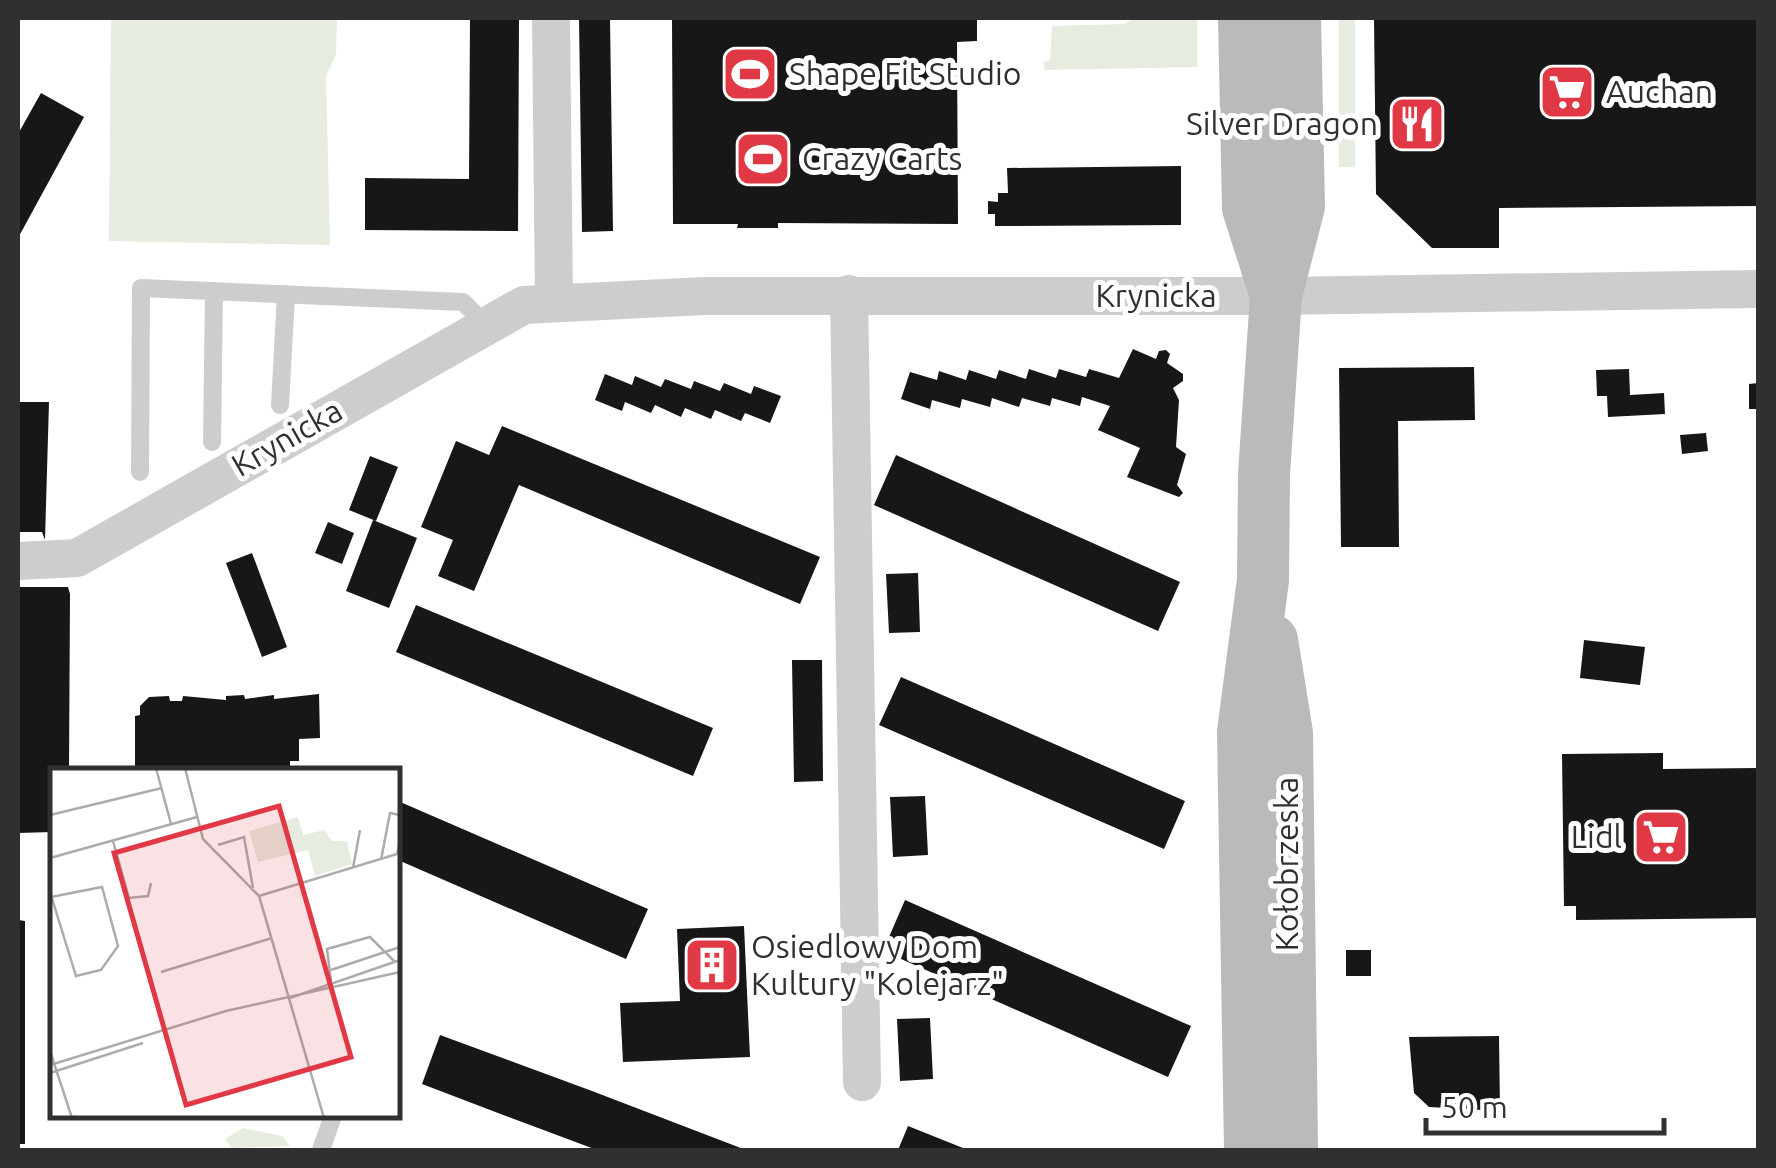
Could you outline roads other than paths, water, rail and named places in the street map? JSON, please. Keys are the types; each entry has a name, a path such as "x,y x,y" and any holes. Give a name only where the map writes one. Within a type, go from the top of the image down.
{"main road":[{"name":"Kołobrzeska","path":"1244,18 1248,208 1276,296"},
{"name":"Kołobrzeska","path":"1250,1150 1244,732 1263,580 1264,474 1276,296 1299,206 1296,18"},
{"name":"Kołobrzeska","path":"1263,580 1286,733 1292,1150"}],"street":[{"path":"551,18 554,301"},
{"name":"Krynicka","path":"18,561 77,558 524,305 849,294 1276,296 1758,289"},
{"path":"849,294 862,1082"}],"lane":[{"path":"140,472 141,288 463,302 486,325"},
{"path":"212,442 214,291"},
{"path":"280,405 286,294"},
{"path":"322,1150 332,1118"}],"place":[{"name":"Shape Fit Studio","path":"750,74"},
{"name":"Auchan","path":"1567,92"},
{"name":"Silver Dragon","path":"1417,124"},
{"name":"Crazy Carts","path":"763,159"},
{"name":"Lidl","path":"1661,837"},
{"name":"Osiedlowy Dom Kultury \"Kolejarz\"","path":"712,965"}]}
